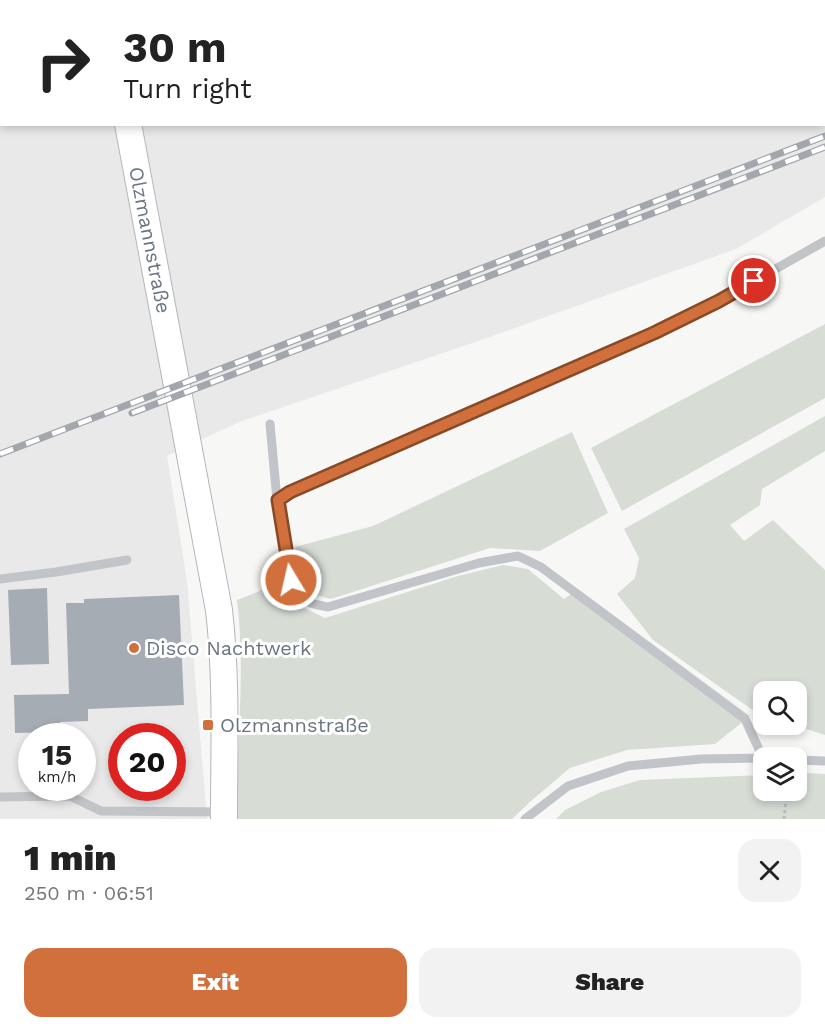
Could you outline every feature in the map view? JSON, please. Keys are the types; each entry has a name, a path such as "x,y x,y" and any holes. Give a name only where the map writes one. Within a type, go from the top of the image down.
{"main road":[{"name":"Olzmannstraße","path":"128,126 219,610 223,652 224,816"}],"lane":[{"path":"278,500 299,487 654,333 719,301 825,241"},
{"path":"270,424 278,500 291,580 298,594 311,603 328,607 479,563 518,556 541,567 746,719 758,747"},
{"path":"0,579 127,560"},
{"path":"525,819 568,786 628,766 701,759 753,758"},
{"path":"807,760 825,761"},
{"path":"0,797 69,796 101,815 224,816"}],"path":[{"path":"784,819 786,801"}],"shaded area":[{"path":"0,126 825,126 825,197 736,249 490,337 239,422 167,456 187,581 207,819 0,819"},
{"path":"825,324 825,398 622,511 591,448"},
{"path":"825,416 825,451 762,489 760,505 730,525 744,541 773,520 825,570 825,735 807,729 807,681 753,681 753,710 653,640 617,594 635,578 639,558 624,529"},
{"path":"572,432 608,513 540,551 490,548 331,599 312,594 303,582 295,547 373,526"},
{"path":"503,565 528,569 564,599 578,589 750,716 715,744 627,750 570,768 512,819 237,819 241,654 237,600 265,589 325,618 458,576"},
{"path":"807,773 825,774 825,819 556,819 565,810 601,792 640,780 753,775 753,801 807,801"}],"building":[{"path":"47,588 49,664 11,665 8,590"},
{"name":"Disco Nachtwerk","path":"179,595 184,705 88,709 88,721 18,723 18,733 15,733 14,695 69,694 66,603 84,603 84,599"}],"railway":[{"path":"0,454 825,136"},
{"path":"132,413 825,147"}],"place":[{"name":"Disco Nachtwerk","path":"134,648"},
{"name":"Olzmannstraße","path":"208,725"}],"route":[{"path":"291,580 278,500 290,492 654,333 754,281"}]}
